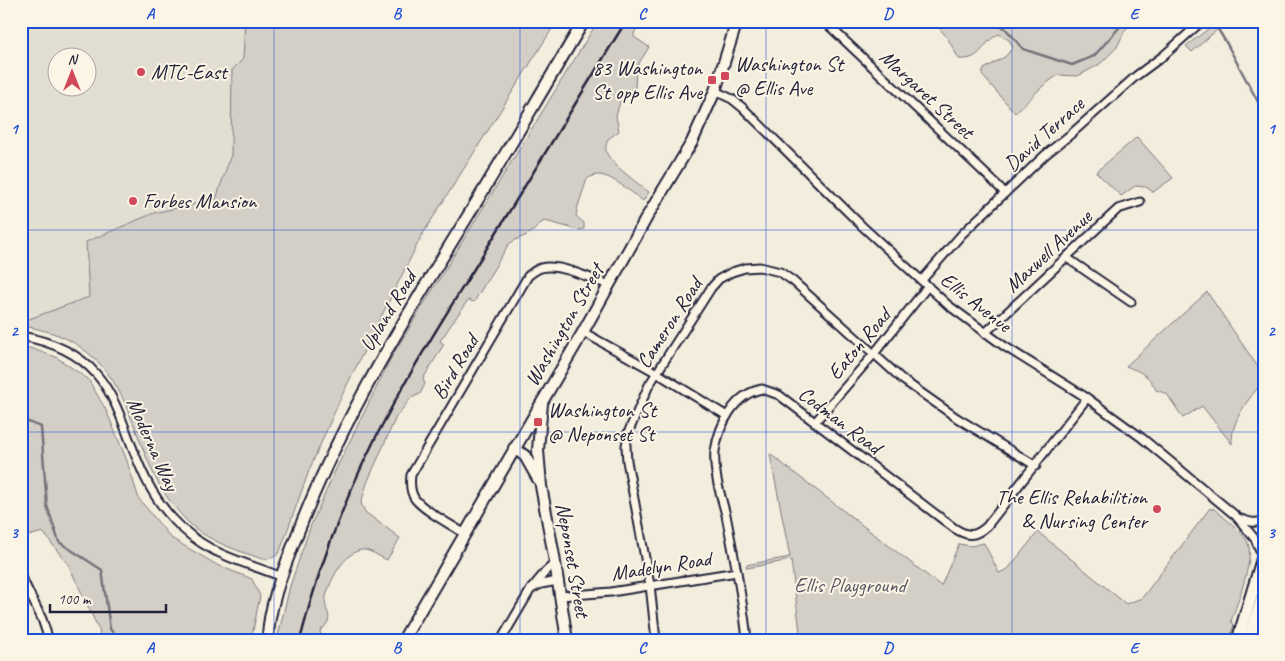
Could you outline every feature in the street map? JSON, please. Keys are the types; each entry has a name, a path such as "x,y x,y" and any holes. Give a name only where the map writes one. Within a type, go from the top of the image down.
{"main road":[{"path":"1238,640 1263,555"},
{"path":"1249,640 1264,593"}],"street":[{"name":"Upland Road","path":"268,640 270,618 282,577 317,486 347,422 410,310 584,21"},
{"name":"Washington Street","path":"404,640 692,142 715,91 737,21"},
{"name":"Margaret Street","path":"824,21 993,180 1005,194"},
{"name":"David Terrace","path":"922,280 962,234 1045,155 1200,23"},
{"name":"Ellis Avenue","path":"715,91 732,99 743,108 862,226 948,305 985,333 1088,398 1142,438 1236,516 1255,539 1263,555"},
{"name":"Maxwell Avenue","path":"985,333 1118,209 1140,202"},
{"path":"1067,258 1131,302"},
{"name":"Bird Road","path":"465,534 414,499 411,490 411,475 528,276 542,267 551,267 568,270 609,285"},
{"name":"Cameron Road","path":"650,585 627,461 626,446 628,433 649,385 711,288 719,279 738,270 760,267 780,272 793,281 903,380 957,418 1036,466"},
{"name":"Eaton Road","path":"815,422 873,355 928,286"},
{"path":"583,332 657,373 727,416"},
{"name":"Moderna Way","path":"21,336 58,346 80,359 99,376 118,408 153,493 180,527 197,541 215,552 245,565 282,577"},
{"name":"Codman Road","path":"747,640 738,572 715,452 721,428 727,416 743,397 762,389 779,395 962,534 979,534 988,526 1088,398"},
{"name":"Neponset Street","path":"543,400 538,450 541,486 567,640"},
{"path":"516,444 533,446 538,450"},
{"name":"Neponset Street","path":"516,444 533,468 541,486"},
{"name":"Ellis Avenue","path":"1236,516 1250,523 1259,523 1264,520"},
{"path":"501,640 531,589 555,563"},
{"name":"Madelyn Road","path":"561,596 611,592 738,572"},
{"path":"22,579 42,619 49,640"},
{"path":"531,589 541,584 558,581"},
{"path":"650,585 656,640"}],"shaded area":[{"path":"21,21 245,21 243,59 232,71 231,155 216,199 154,213 89,297 21,322"}],"green space":[{"path":"245,21 557,21 422,235 343,393 310,468 280,551 275,557 265,559 221,544 193,527 170,501 158,482 122,396 113,380 101,365 87,352 63,337 21,325 21,322 89,297 86,242 154,213 216,199 231,155 232,70 243,59"},
{"path":"598,21 642,21 634,33 634,37 649,47 636,68 635,88 620,102 616,116 619,131 608,139 606,149 608,156 618,167 649,192 643,201 609,178 598,175 592,176 587,179 577,209 576,216 584,223 584,229 579,230 545,221 530,233 508,245 474,302 468,300 440,341 444,344 423,379 425,384 420,394 411,398 396,417 367,483 361,503 365,512 400,538 387,560 362,550 344,561 334,576 326,597 325,602 329,618 320,631 322,640 277,640 290,586 311,525 336,469 392,356"},
{"path":"934,21 1133,21 1125,30 1117,47 1100,64 1078,76 1058,75 1044,85 1015,113 982,75 984,69 1006,56 1013,47 1009,40 999,34 993,37 973,57 959,59 948,39"},
{"path":"1202,21 1227,21 1192,52 1186,46 1208,29"},
{"path":"1137,137 1173,178 1153,192 1146,187 1135,186 1121,196 1096,172"},
{"path":"1207,292 1264,376 1264,380 1247,402 1234,426 1232,444 1202,406 1183,418 1167,394 1156,390 1150,380 1144,375 1126,366"},
{"path":"21,348 30,348 56,357 88,379 106,410 126,458 139,499 171,538 217,565 252,579 260,596 251,640 101,640 99,630 69,566 43,532 21,538"},
{"name":"Ellis Playground","path":"770,454 941,586 959,544 971,546 984,543 999,573 1008,569 1038,532 1126,604 1142,598 1210,508 1212,510 1213,508 1240,532 1247,541 1249,548 1247,568 1231,621 1234,625 1229,640 801,640 791,560 747,568 746,565 790,557"}],"waterway":[{"path":"983,21 1005,28 1023,49 1072,65 1094,56 1125,21"},
{"path":"1213,21 1264,113"},
{"path":"21,419 41,427 47,506 59,542 102,570 110,629 119,640"}],"railway":[{"path":"300,640 317,581 337,523 361,467 389,412 434,334 626,21"}],"place":[{"name":"MTC-East","path":"141,72"},
{"name":"Washington St @ Ellis Ave","path":"725,76"},
{"name":"83 Washington St opp Ellis Ave","path":"712,80"},
{"name":"Forbes Mansion","path":"133,201"},
{"name":"Washington St @ Neponset St","path":"538,422"},
{"name":"The Ellis Rehabilition & Nursing Center","path":"1157,509"}]}
